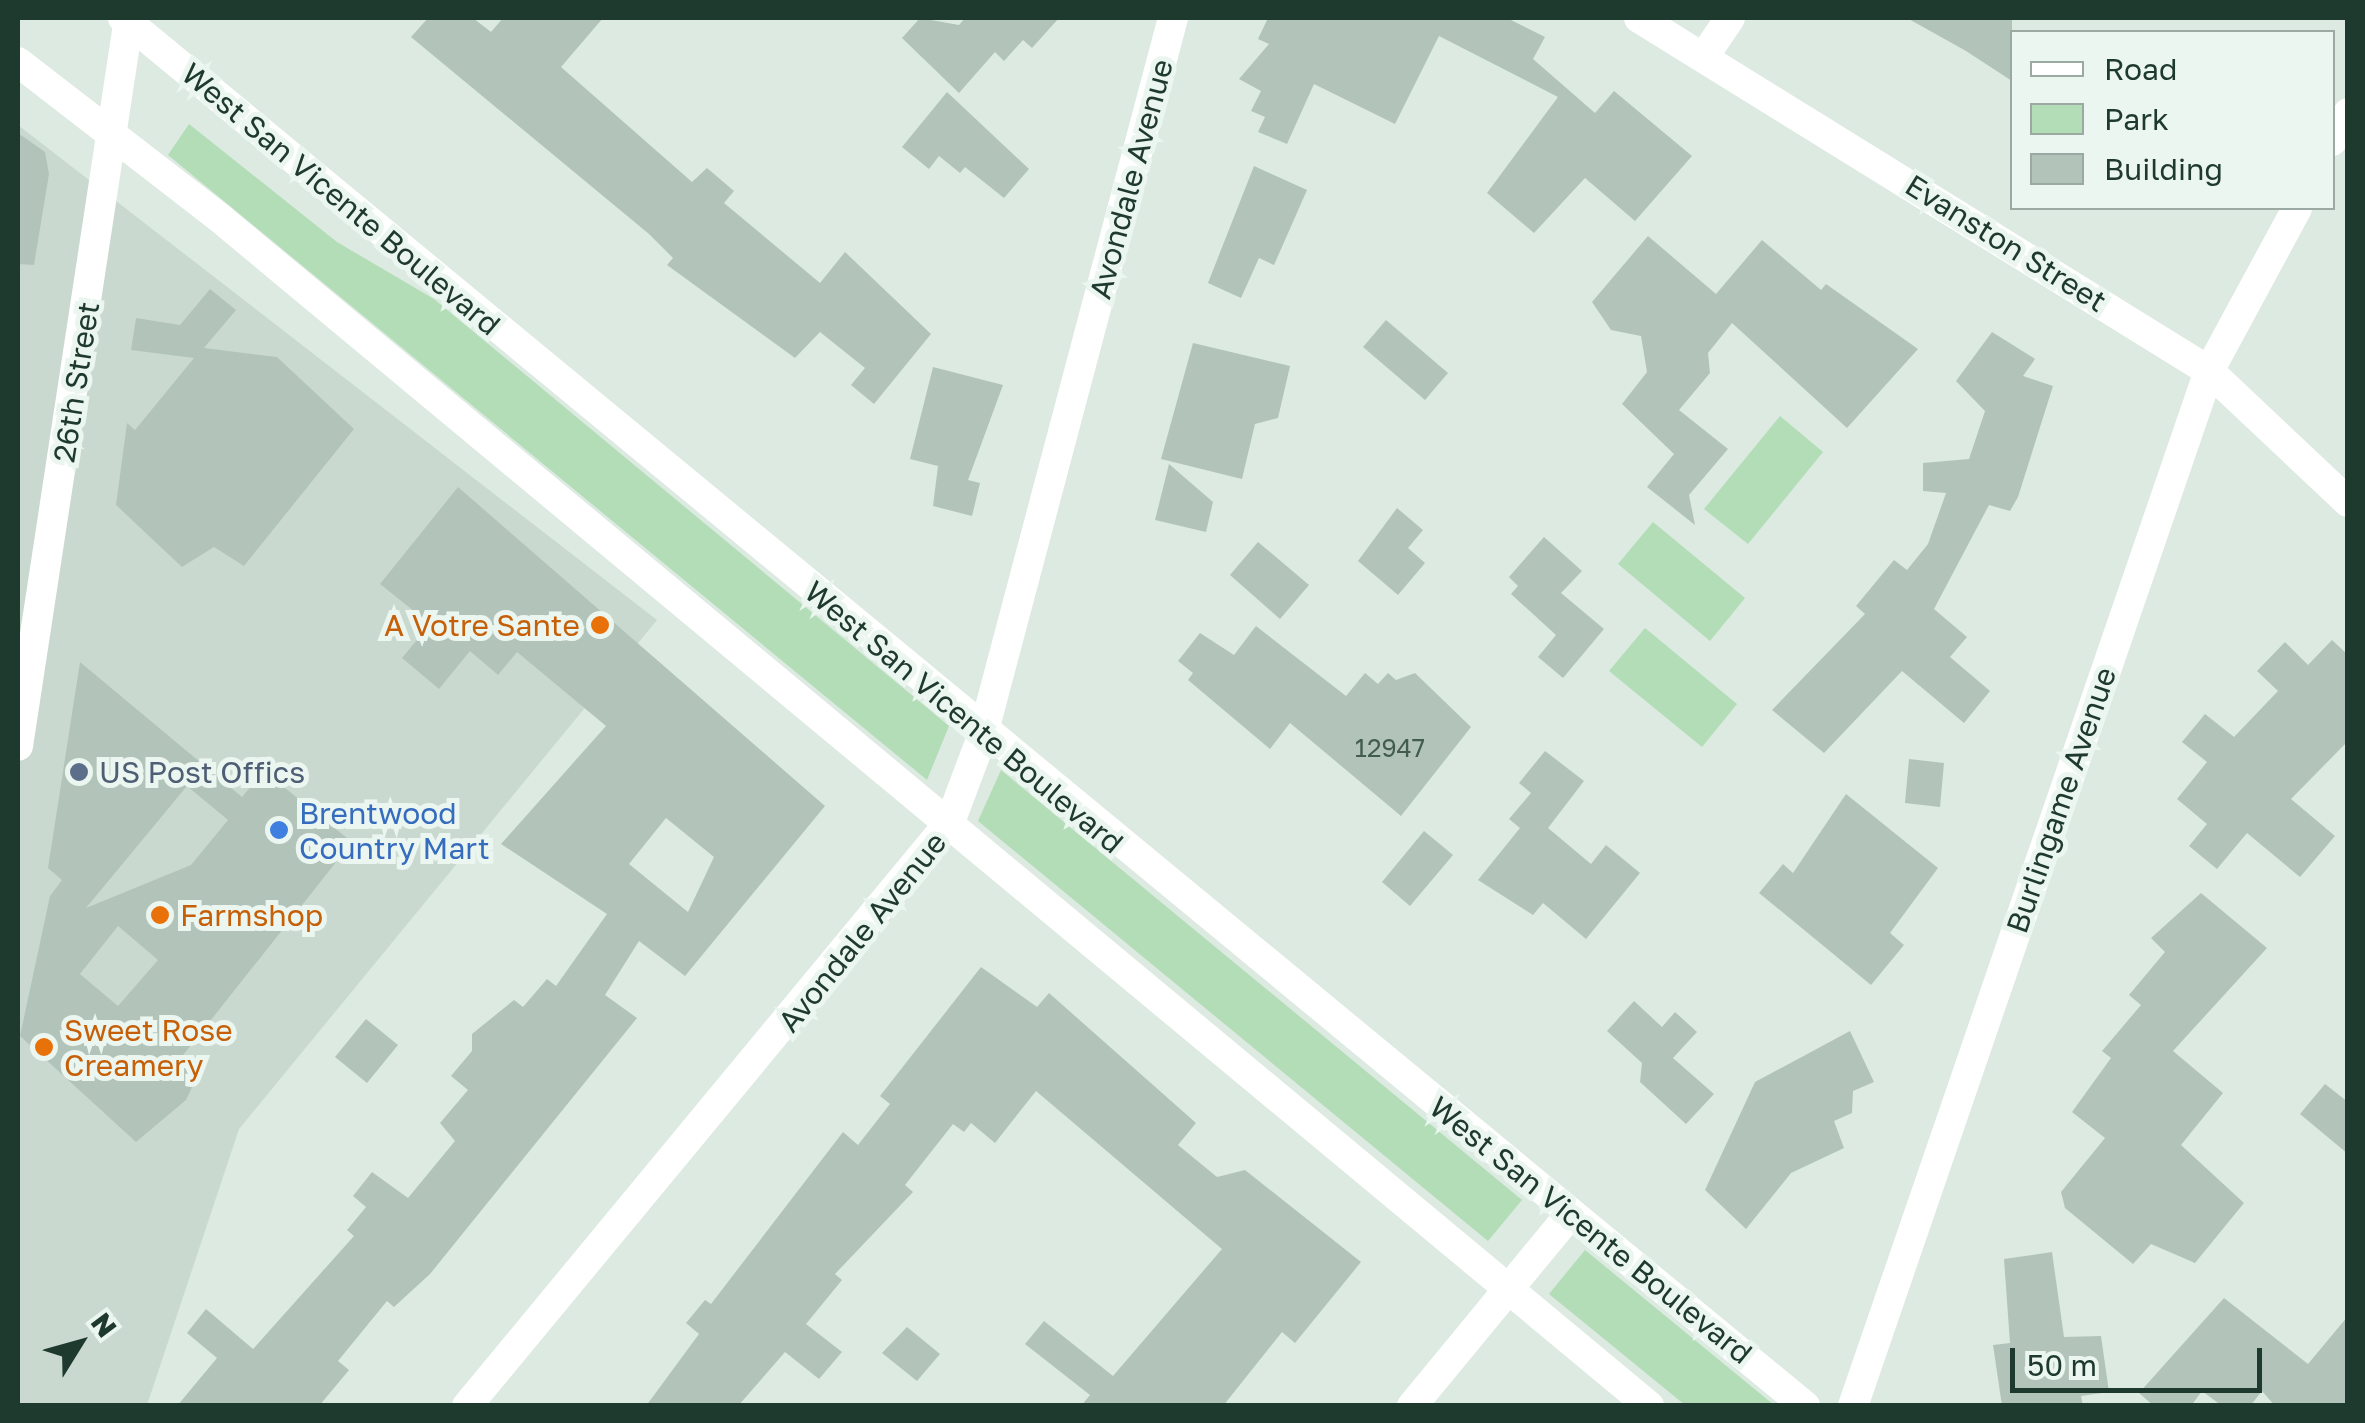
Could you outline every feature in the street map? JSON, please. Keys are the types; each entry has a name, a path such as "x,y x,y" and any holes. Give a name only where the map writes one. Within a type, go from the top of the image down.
{"street":[{"name":"Avondale Avenue","path":"467,1406 950,822 983,734 1174,18"},
{"name":"Evanston Street","path":"1639,18 1706,52 2209,372 2348,502"},
{"path":"1706,52 1730,18"},
{"name":"West San Vicente Boulevard","path":"127,19 983,734 1804,1406"},
{"name":"26th Street","path":"18,746 114,134 127,19"},
{"path":"18,62 114,134 950,822 1650,1406"},
{"path":"2335,136 2348,113"},
{"name":"Burlingame Avenue","path":"1853,1406 2209,372 2296,210"},
{"path":"1412,1406 1571,1213"}],"shaded area":[{"path":"18,125 657,620 239,1129 147,1405 18,1405"}],"green space":[{"path":"189,124 337,242 434,299 949,726 927,780 168,155"},
{"path":"1780,416 1823,452 1748,544 1704,509"},
{"path":"1653,522 1745,598 1710,641 1618,564"},
{"path":"1645,628 1737,704 1702,747 1609,671"},
{"path":"1001,770 1522,1200 1488,1241 978,821"},
{"path":"1585,1250 1774,1405 1685,1405 1549,1294"}],"building":[{"path":"428,18 473,18 491,32 503,18 603,18 561,67 692,182 707,168 734,191 724,203 820,283 845,252 931,334 874,404 851,385 865,368 820,332 795,358 667,265 673,258 649,234 411,37"},
{"path":"920,18 959,25 965,18 1059,18 1032,48 1023,40 1004,61 995,52 959,93 902,38"},
{"path":"1268,18 1507,18 1545,37 1533,59 1595,113 1614,91 1692,156 1635,221 1585,178 1534,233 1487,193 1558,97 1439,36 1395,124 1314,84 1287,144 1258,132 1265,117 1251,111 1261,91 1239,79 1269,44 1258,39"},
{"path":"1907,18 2012,18 2010,80"},
{"path":"947,92 1029,169 1004,198 965,167 960,173 939,156 929,169 902,147"},
{"path":"18,133 45,152 49,174 34,265 18,264"},
{"path":"1254,166 1307,190 1274,265 1259,258 1241,298 1208,283"},
{"path":"1648,236 1716,294 1762,240 1821,290 1826,284 1918,349 1847,428 1732,323 1708,353 1710,373 1679,410 1728,449 1689,495 1695,525 1647,487 1674,454 1622,404 1647,372 1641,336 1611,330 1592,302"},
{"path":"210,289 236,310 204,348 277,357 354,429 244,566 214,547 182,567 116,505 127,423 135,430 194,358 131,350 136,318 180,325"},
{"path":"1386,320 1448,373 1425,400 1363,347"},
{"path":"1992,332 2035,359 2023,376 2053,386 2018,497 2010,511 1989,505 1934,609 1967,637 1950,657 1990,691 1964,723 1902,671 1824,753 1772,710 1865,614 1856,606 1894,560 1907,570 1928,544 1946,493 1923,491 1923,463 1969,459 1985,411 1956,381"},
{"path":"1193,343 1290,366 1278,418 1255,424 1242,479 1161,459"},
{"path":"933,367 1003,385 968,480 980,483 972,516 933,506 938,466 910,459"},
{"path":"1169,464 1213,502 1206,532 1155,520"},
{"path":"458,487 825,806 685,976 639,941 605,995 637,1018 430,1274 394,1307 387,1301 338,1361 349,1370 319,1406 177,1406 217,1358 187,1333 206,1309 253,1349 354,1236 347,1230 366,1207 353,1196 372,1172 408,1198 455,1141 440,1123 468,1090 451,1076 472,1051 472,1034 514,1000 523,1007 547,979 556,986 607,914 501,844 606,726 517,652 498,675 470,651 439,689 402,658 430,624 380,584","holes":["666,818 714,857 688,912 629,864"]},
{"path":"1397,508 1423,530 1408,548 1425,563 1398,595 1358,561"},
{"path":"1544,537 1582,571 1561,593 1604,629 1563,678 1538,657 1556,635 1511,594 1518,586 1509,577"},
{"path":"1258,542 1309,585 1280,619 1230,575"},
{"path":"1256,626 1346,696 1365,673 1378,684 1388,673 1396,680 1415,673 1471,727 1401,816 1290,723 1270,749 1188,680 1193,673 1178,661 1200,633 1234,655"},
{"path":"2332,640 2348,655 2348,741 2291,799 2335,836 2300,877 2247,833 2217,869 2189,846 2207,824 2177,799 2207,762 2182,742 2205,714 2234,737 2278,691 2257,671 2285,642 2308,665"},
{"path":"80,662 242,797 264,771 352,842 180,1059 198,1075 186,1100 136,1142 20,1036 50,896 62,880 48,868","holes":["187,786 228,820 191,865 86,908","118,926 158,960 118,1006 80,974"]},
{"path":"1545,751 1584,781 1548,828 1591,864 1606,845 1640,873 1586,939 1543,903 1533,915 1478,880 1520,828 1509,819 1531,793 1519,783"},
{"path":"1909,759 1944,763 1940,807 1905,803"},
{"path":"1846,794 1938,868 1890,933 1904,945 1871,985 1759,893 1783,864 1793,873"},
{"path":"1424,831 1453,855 1410,906 1382,882"},
{"path":"2201,893 2267,948 2173,1051 2223,1093 2181,1145 2244,1203 2195,1263 2151,1244 2133,1264 2065,1208 2061,1192 2105,1138 2072,1112 2111,1058 2102,1051 2141,1005 2129,995 2165,952 2151,938"},
{"path":"981,967 1037,1007 1049,993 1196,1123 1178,1145 1217,1177 1245,1170 1361,1262 1295,1343 1282,1332 1223,1406 1081,1406 1090,1395 1025,1344 1044,1321 1113,1376 1222,1249 1036,1091 995,1143 971,1123 964,1132 953,1124 905,1185 913,1192 835,1274 842,1280 806,1324 842,1352 819,1379 785,1352 738,1406 646,1406 699,1334 686,1323 705,1300 711,1304 843,1132 858,1145 890,1104 880,1096"},
{"path":"1634,1001 1662,1027 1675,1012 1697,1032 1673,1058 1714,1094 1686,1124 1640,1082 1642,1063 1607,1031"},
{"path":"366,1019 398,1045 367,1083 335,1057"},
{"path":"1850,1031 1874,1082 1853,1091 1852,1113 1834,1121 1844,1148 1791,1173 1746,1229 1705,1190 1755,1082"},
{"path":"2325,1084 2348,1102 2348,1154 2300,1114"},
{"path":"2052,1252 2064,1337 2101,1336 2109,1392 2081,1396 2083,1406 2002,1406 1993,1345 2010,1343 2004,1259"},
{"path":"2224,1298 2308,1364 2348,1316 2348,1406 2275,1406 2262,1391 2250,1406 2222,1406 2202,1391 2191,1406 2154,1406 2139,1393"},
{"path":"907,1327 940,1354 917,1381 882,1353"}],"place":[{"name":"A Votre Sante","path":"600,625"},
{"name":"US Post Offics","path":"79,772"},
{"name":"Brentwood Country Mart","path":"279,830"},
{"name":"Farmshop","path":"160,915"},
{"name":"Sweet Rose Creamery","path":"44,1047"}]}
